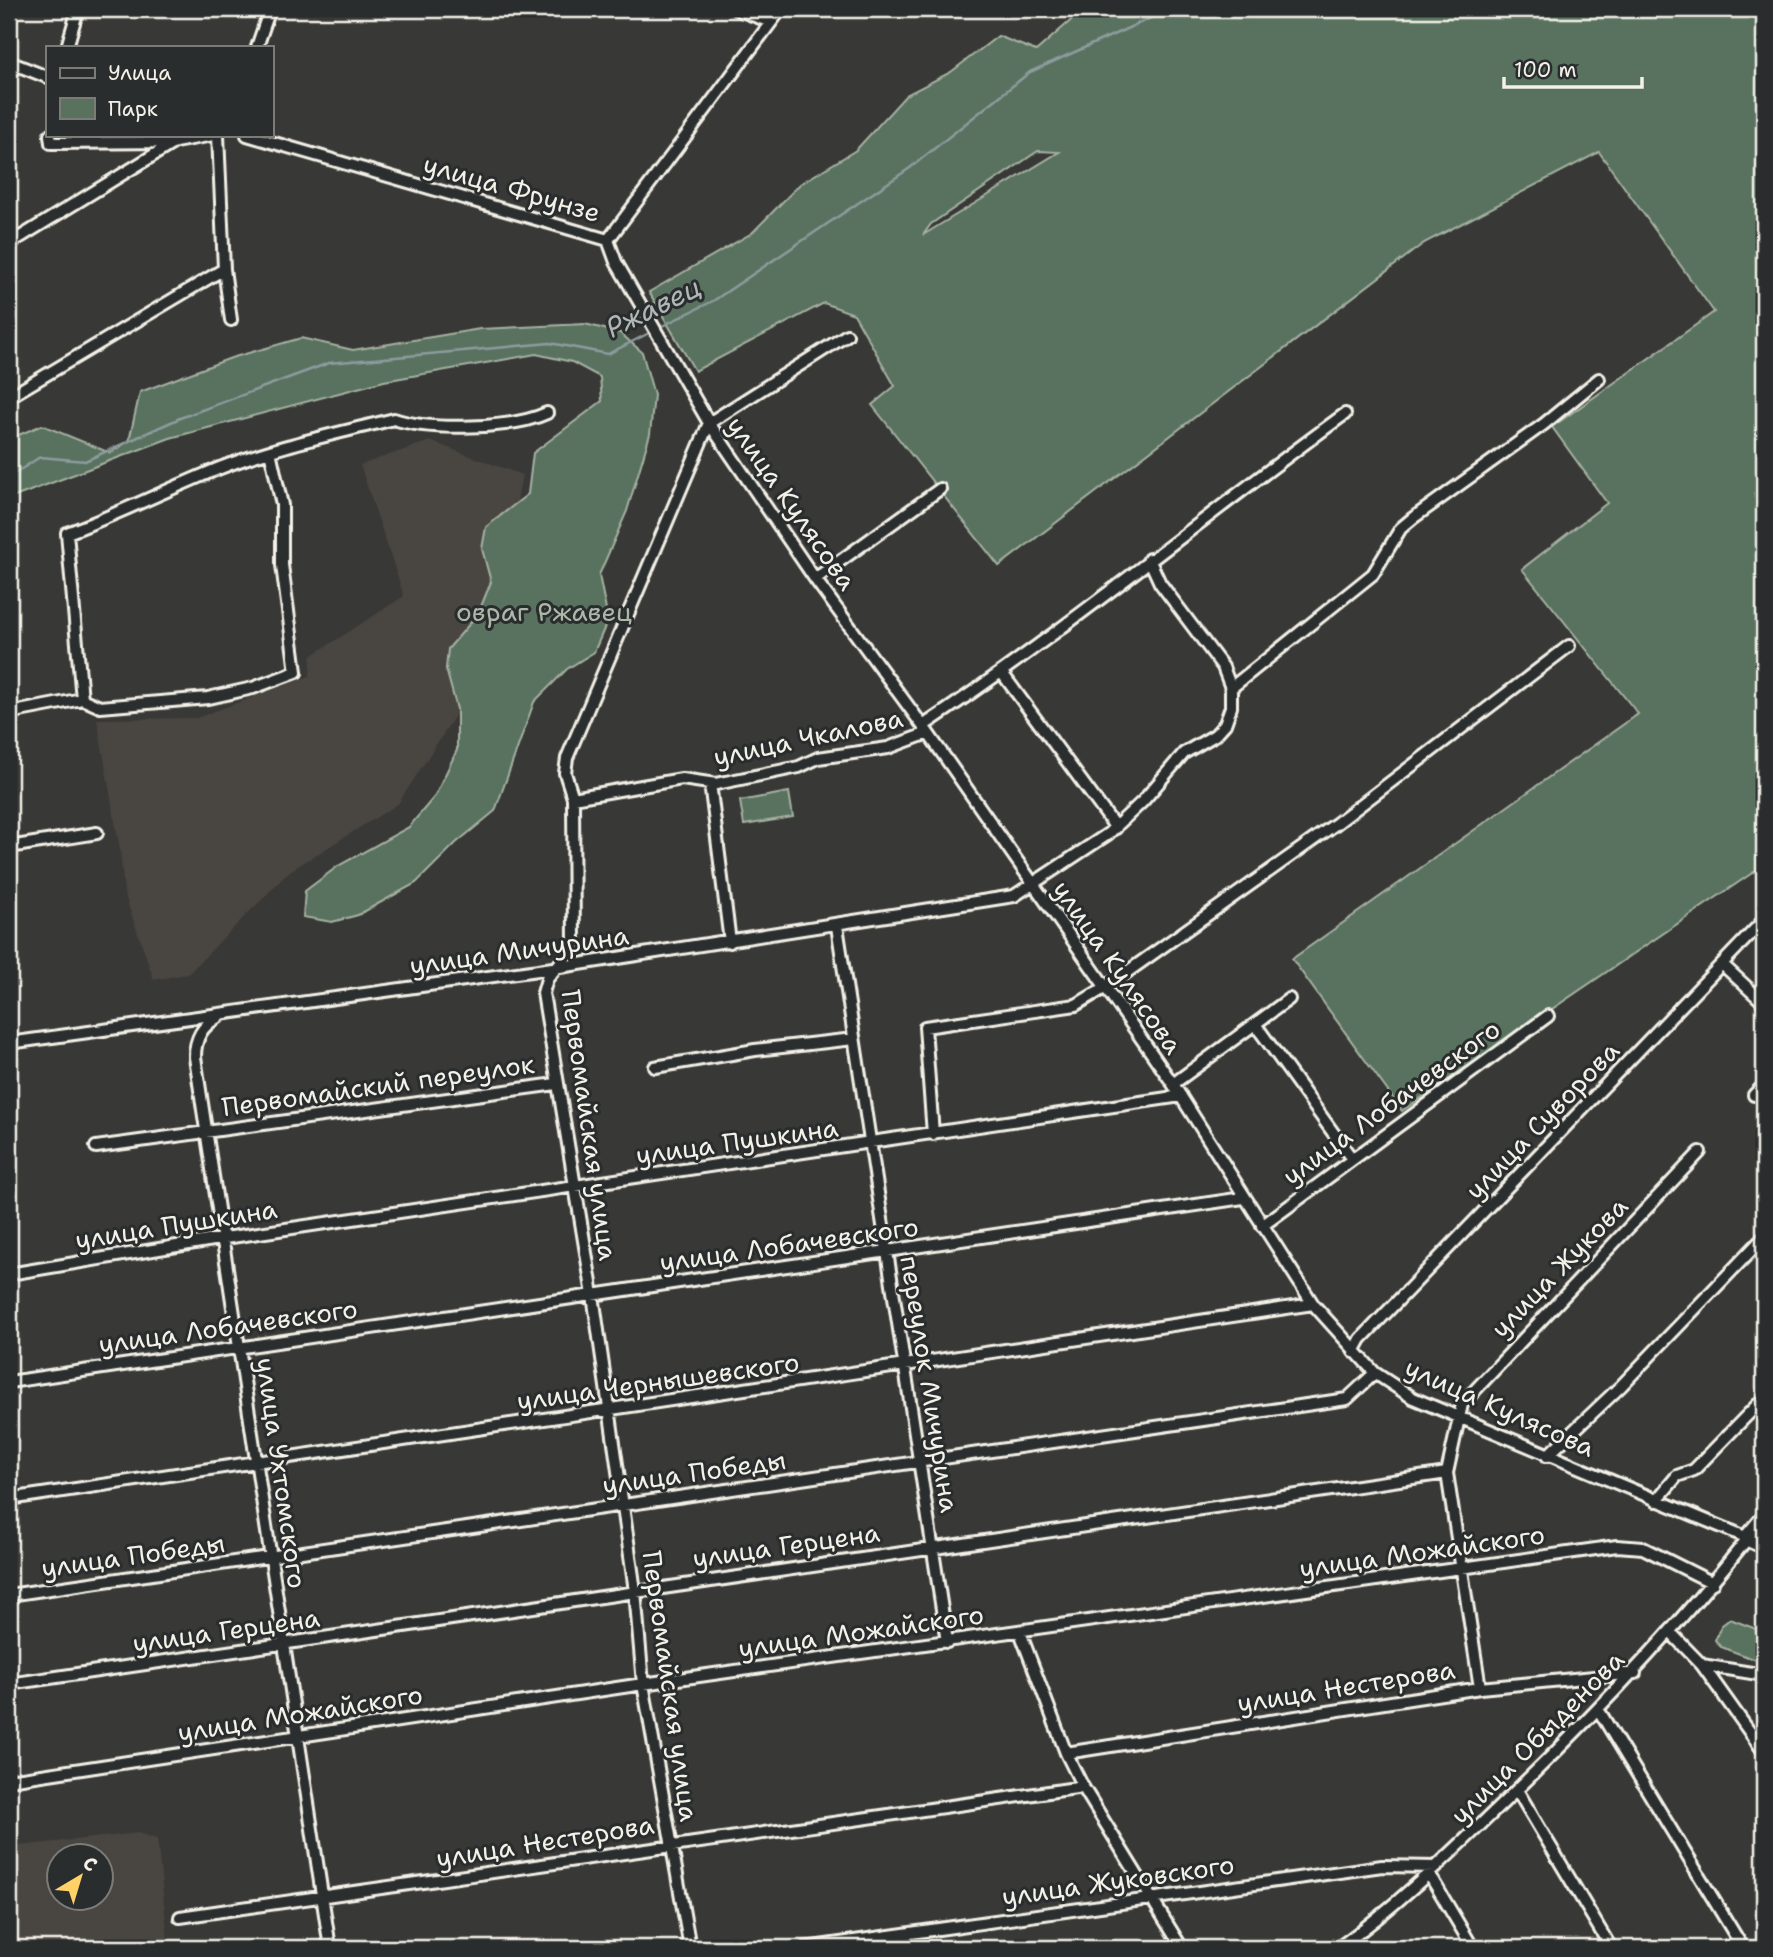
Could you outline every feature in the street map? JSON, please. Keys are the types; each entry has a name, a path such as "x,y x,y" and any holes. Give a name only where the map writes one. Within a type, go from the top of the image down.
{"street":[{"path":"66,46 78,9"},
{"path":"257,46 270,9"},
{"path":"736,9 771,22"},
{"name":"улица Фрунзе","path":"250,136 608,240 781,9"},
{"path":"9,62 46,77"},
{"path":"50,139 175,142 210,136"},
{"path":"216,136 224,269 231,320"},
{"path":"9,244 175,142"},
{"name":"улица Кулясова","path":"608,240 616,262 709,423 815,579 926,730 1173,1084 1243,1198 1313,1304 1354,1352 1375,1373 1413,1398 1748,1538"},
{"path":"9,397 224,269"},
{"path":"709,423 848,335"},
{"path":"1149,559 1160,583 1223,667 1231,688 1373,575 1401,528 1413,517 1544,424 1599,379"},
{"path":"82,699 67,533 118,514 220,468 271,451 394,419 410,424 486,424 530,421 547,413"},
{"name":"улица Чкалова","path":"573,798 682,779 710,783 799,767 818,758 888,748 926,730 1050,639 1149,559 1345,414"},
{"name":"Первомайская улица","path":"690,1948 643,1684 635,1591 593,1295 543,993 547,979 560,967 574,946 573,798 565,773 566,758 709,423"},
{"path":"9,713 82,699 100,707 208,698 253,688 296,672 282,565 282,505 271,451"},
{"path":"815,579 940,489"},
{"path":"933,1135 925,1027 1076,1005 1106,987 1337,823 1569,646"},
{"path":"1002,673 1116,828"},
{"name":"улица Мичурина","path":"9,1043 560,967 837,926 1014,896 1033,886 1116,828 1143,801 1184,752 1215,735 1226,724 1231,707 1231,688"},
{"path":"710,783 730,942"},
{"path":"9,847 97,833"},
{"name":"улица Суворова","path":"1354,1352 1361,1339 1764,920"},
{"name":"переулок Мичурина","path":"837,926 947,1642"},
{"path":"1723,965 1764,1003"},
{"path":"1173,1084 1289,999"},
{"name":"улица Ухтомского","path":"220,1015 202,1028 195,1047 285,1645 296,1737 330,1948"},
{"name":"улица Лобачевского","path":"1262,1226 1548,1016"},
{"path":"1255,1024 1352,1158"},
{"path":"654,1067 755,1050 854,1039"},
{"name":"Первомайский переулок","path":"96,1147 186,1137 207,1131 556,1084"},
{"path":"1754,1095 1764,1085"},
{"name":"улица Пушкина","path":"9,1274 225,1238 933,1135 1181,1096"},
{"name":"улица Жукова","path":"1447,1473 1462,1404 1468,1394 1700,1152"},
{"name":"улица Лобачевского","path":"9,1382 1243,1198"},
{"path":"1547,1455 1630,1377 1764,1237"},
{"name":"улица Чернышевского","path":"9,1499 609,1412 1313,1304"},
{"name":"улица Победы","path":"9,1595 1347,1399 1375,1373"},
{"path":"1657,1501 1678,1476 1694,1470 1708,1457 1764,1398"},
{"path":"1447,1473 1480,1688"},
{"name":"улица Герцена","path":"9,1684 1447,1473"},
{"path":"1764,1520 1748,1538 1764,1545"},
{"name":"улица Обыденова","path":"1341,1947 1433,1870 1634,1673 1713,1583 1748,1538"},
{"name":"улица Можайского","path":"9,1780 643,1684 1617,1546 1643,1548 1713,1583"},
{"path":"1020,1632 1066,1753 1083,1787 1182,1948"},
{"path":"1671,1632 1702,1665 1764,1752"},
{"path":"1702,1665 1764,1675"},
{"name":"улица Нестерова","path":"1066,1753 1480,1688 1634,1673"},
{"path":"1598,1709 1743,1948"},
{"name":"улица Нестерова","path":"180,1917 1083,1787"},
{"path":"1517,1790 1611,1948"},
{"name":"улица Жуковского","path":"806,1948 1382,1866 1433,1870"},
{"path":"1433,1870 1473,1948"}],"shaded area":[{"path":"430,441 522,475 502,583 460,708 398,804 290,871 188,974 154,980 124,893 120,850 97,719 196,718 310,676 311,656 404,596 360,465"},
{"path":"138,1833 157,1839 169,1948 9,1948 9,1847 46,1843 46,1912 116,1912 116,1842 55,1842"}],"green space":[{"path":"1084,9 1764,9 1764,865 1402,1111 1292,959 1638,714 1522,569 1607,503 1552,427 1714,312 1599,152 1424,243 999,566 872,405 895,386 854,314 824,303 695,371 649,292 752,233 800,184 856,150 906,95 951,72 998,36 1036,51","holes":["1038,151 1059,152 923,235 931,224"]},
{"name":"овраг Ржавец","path":"585,324 620,333 642,352 654,395 650,434 627,511 599,575 608,620 594,652 567,669 534,702 495,811 456,843 416,883 358,915 332,922 303,917 305,891 338,866 409,827 435,796 457,750 457,709 446,669 448,649 478,614 491,582 482,549 486,527 528,494 533,453 602,401 600,377 572,362 536,354 384,381 170,438 9,499 9,439 42,425 110,453 129,441 140,392 231,358 301,338 353,350 480,329"},
{"path":"789,792 793,817 744,825 740,801"},
{"path":"1730,1619 1764,1632 1764,1663 1721,1647 1715,1640 1721,1626"}],"waterway":[{"name":"Ржавец","path":"658,328 713,301 910,168 1030,72 1171,9"},
{"name":"Ржавец","path":"9,477 40,457 85,461 180,418 329,363 550,343 608,354 653,331"}]}
